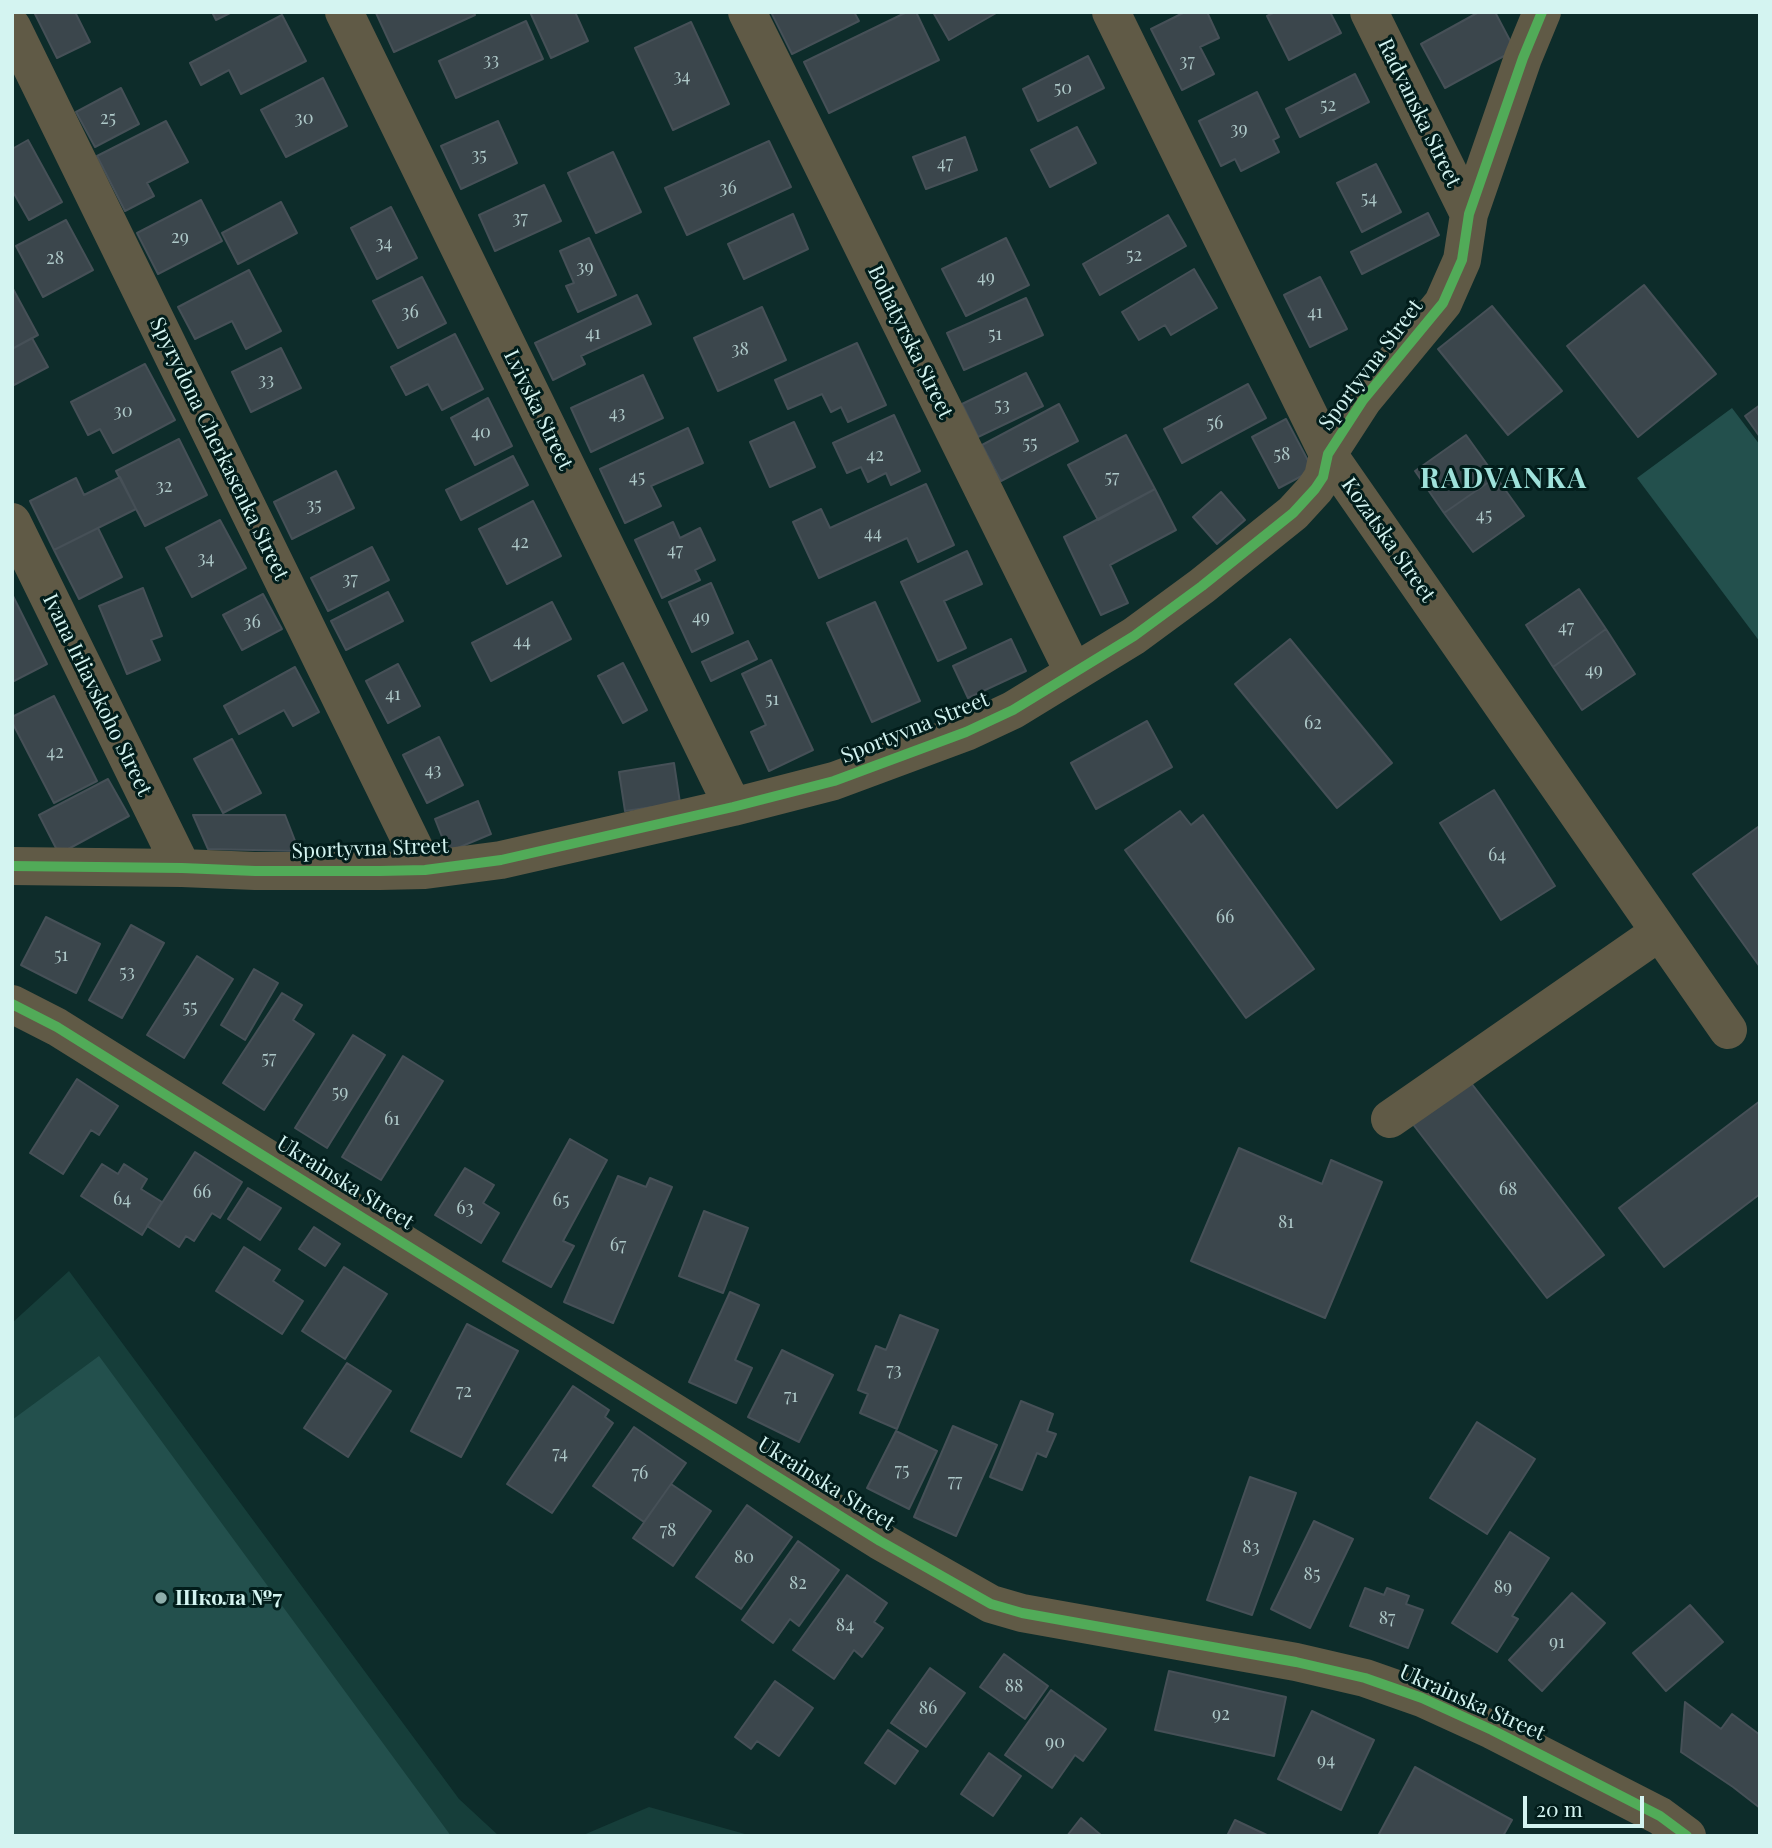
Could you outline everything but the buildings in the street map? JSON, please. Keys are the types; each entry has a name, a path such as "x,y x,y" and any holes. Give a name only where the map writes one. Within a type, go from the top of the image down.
{"street":[{"name":"Lvivska Street","path":"344,12 733,807"},
{"name":"Bohatyrska Street","path":"747,12 1073,671"},
{"name":"Kozatska Street","path":"1111,12 1328,454 1658,933 1728,1030"},
{"name":"Radvanska Street","path":"1369,12 1469,214"},
{"name":"Sportyvna Street","path":"12,866 255,871 425,870 501,860 834,781 966,732 1013,710 1143,629 1202,586 1293,513 1315,489 1323,477 1328,454 1363,400 1443,303 1462,260 1469,214 1542,12"},
{"name":"Spyrydona Cherkasenka Street","path":"12,27 425,870"},
{"name":"Ivana Irliavskoho Street","path":"12,522 182,868"},
{"path":"1390,1119 1658,933"},
{"name":"Ukrainska Street","path":"12,1004 81,1042 880,1541 991,1604 1022,1614 1296,1662 1364,1678 1422,1699 1492,1730 1660,1816 1687,1836"}],"shaded area":[{"path":"1732,408 1760,445 1760,642 1637,478"},
{"name":"Школа №7","path":"69,1271 459,1799 499,1836 12,1836 12,1323"},
{"name":"Школа №7","path":"99,1356 451,1836 12,1836 12,1420"},
{"path":"649,1807 752,1836 581,1836"}],"cycle path":[{"path":"12,866 380,871 425,870 501,860 834,781 966,732 1013,710 1134,636 1293,513 1315,489 1323,477 1328,454 1363,400 1443,303 1462,260 1469,214 1523,58 1542,12"},
{"path":"12,1004 57,1027 880,1541 991,1604 1022,1613 1296,1662 1365,1678 1422,1698 1492,1730 1660,1816 1687,1836"}],"place":[{"name":"Школа №7","path":"161,1598"}],"district":[{"name":"RADVANKA","path":"1504,479"}]}
